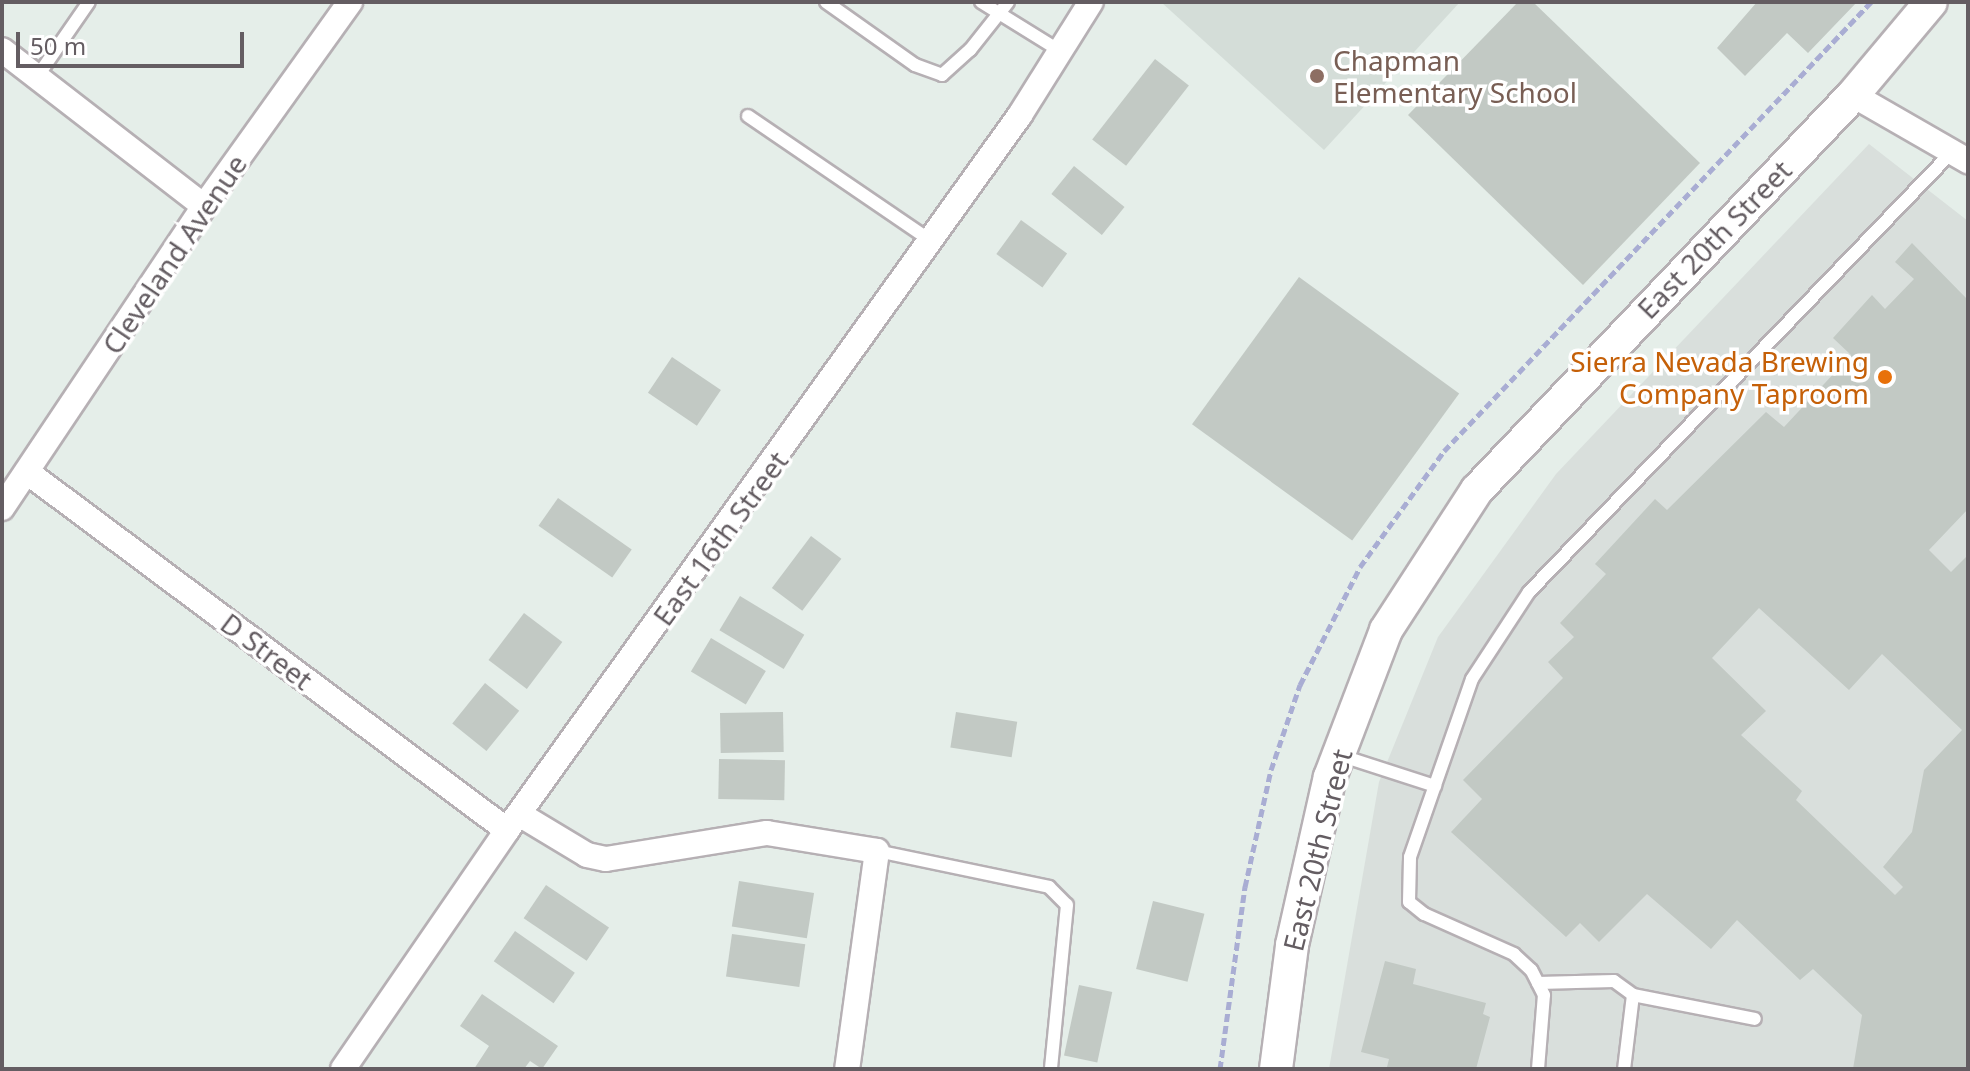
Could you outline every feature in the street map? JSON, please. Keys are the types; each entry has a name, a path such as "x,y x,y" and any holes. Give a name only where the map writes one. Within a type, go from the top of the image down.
{"street":[{"name":"Cleveland Avenue","path":"2,508 204,206 350,2"},
{"name":"East 16th Street","path":"343,1069 513,822 931,241 1091,2"},
{"name":"East 20th Street","path":"1276,1069 1292,945 1338,755 1386,630 1477,490 1853,95 1931,2"},
{"name":"East 20th Street","path":"1853,95 1957,2"},
{"path":"2,50 204,206"},
{"path":"1853,95 1960,156"},
{"name":"D Street","path":"27,472 513,822 587,855 606,859 767,833 877,851"},
{"path":"847,1069 877,851"}],"lane":[{"path":"37,77 89,2"},
{"path":"826,2 915,65 942,75 1008,2"},
{"path":"981,2 1060,51"},
{"path":"748,116 931,241"},
{"path":"1538,1069 1544,1029 1544,995 1538,983 1514,954 1424,914 1409,902 1410,857 1472,679 1529,592 1960,156"},
{"path":"1338,755 1435,786"},
{"path":"877,851 1049,887 1067,905 1051,1069"},
{"path":"1538,983 1614,981 1633,995 1755,1019"},
{"path":"1624,1069 1633,995"}],"shaded area":[{"name":"Chapman Elementary School","path":"1161,2 1460,2 1324,150"},
{"path":"1869,144 1968,221 1968,1069 1329,1069 1379,782 1438,637 1556,474"}],"building":[{"path":"1518,2 1533,2 1700,163 1583,285 1408,115"},
{"path":"1757,2 1857,2 1808,53 1787,33 1745,76 1717,48"},
{"path":"1155,59 1189,85 1126,166 1092,139"},
{"path":"1074,166 1125,207 1102,235 1051,194"},
{"path":"1021,220 1067,254 1042,287 996,254"},
{"path":"1912,243 1968,300 1968,509 1929,550 1951,572 1968,555 1968,1069 1853,1069 1862,1015 1813,969 1800,980 1737,920 1711,949 1647,894 1599,942 1580,923 1566,937 1451,832 1482,799 1463,780 1563,678 1548,662 1574,637 1560,623 1606,574 1595,564 1655,499 1667,510 1766,412 1784,427 1851,355 1833,338 1872,295 1885,309 1914,279 1895,262","holes":["1759,608 1849,690 1882,654 1962,730 1924,770 1912,832 1883,867 1903,887 1895,895 1796,800 1802,791 1741,735 1766,711 1712,658"]},
{"path":"1299,277 1459,393 1352,541 1192,424"},
{"path":"672,357 721,390 697,426 648,393"},
{"path":"558,498 632,550 612,577 538,526"},
{"path":"811,536 841,559 802,611 772,588"},
{"path":"740,596 804,635 784,669 719,630"},
{"path":"524,613 562,642 527,689 488,660"},
{"path":"711,638 766,671 746,704 691,671"},
{"path":"485,683 519,711 486,751 452,723"},
{"path":"783,712 784,752 721,753 720,713"},
{"path":"956,712 1017,722 1012,757 950,748"},
{"path":"719,759 785,760 784,800 718,799"},
{"path":"739,881 814,893 807,938 732,926"},
{"path":"546,885 609,927 587,961 524,918"},
{"path":"1153,901 1204,914 1187,982 1136,969"},
{"path":"515,931 575,973 554,1003 494,961"},
{"path":"732,934 805,944 799,987 726,977"},
{"path":"1385,961 1416,969 1413,984 1486,1003 1483,1014 1490,1017 1476,1069 1393,1069 1387,1067 1389,1059 1361,1052"},
{"path":"1079,985 1112,992 1097,1062 1064,1055"},
{"path":"482,994 558,1046 542,1069 530,1061 524,1069 474,1069 489,1046 460,1026"}],"place":[{"name":"Chapman Elementary School","path":"1317,76"},
{"name":"Sierra Nevada Brewing Company Taproom","path":"1885,377"}]}
